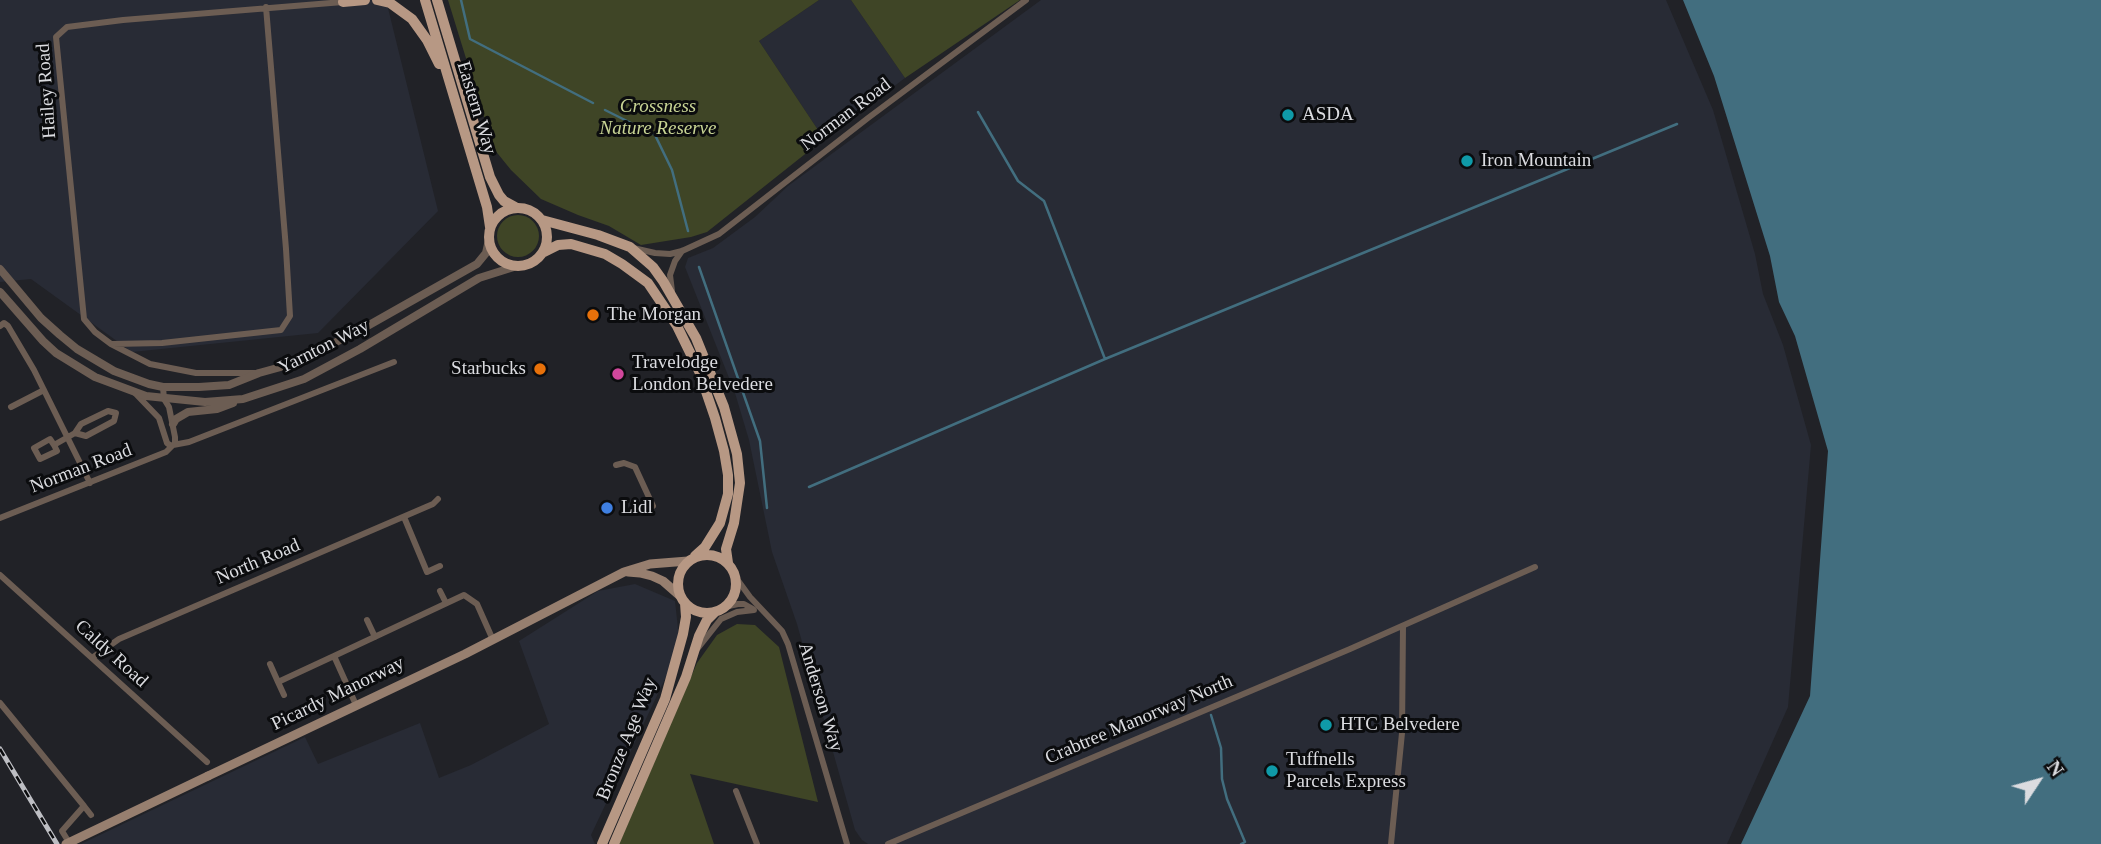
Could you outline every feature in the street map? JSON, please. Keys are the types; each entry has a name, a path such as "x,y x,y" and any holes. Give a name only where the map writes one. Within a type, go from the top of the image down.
{"main road":[{"path":"343,2 365,0"},
{"path":"377,0 402,10 420,28 434,52 466,133"},
{"name":"Eastern Way","path":"425,0 487,206 490,227"},
{"name":"Eastern Way","path":"438,0 490,177 499,195 515,207"},
{"path":"544,253 548,235 542,220 531,210 515,207 499,215 490,227 489,240 492,250 507,264 517,266 534,262 558,245 571,244 614,259 648,283 677,326 699,371 724,451 728,494 720,523 705,547 679,574 677,584 682,599"},
{"path":"542,220 630,247 653,267 696,338 712,373 737,454 740,483 734,523 726,549 736,585 734,593 720,610 699,613 663,582 652,576 624,572"},
{"path":"692,559 707,553 716,554 729,563"},
{"name":"Picardy Manorway","path":"68,844 493,640 636,566 692,559"},
{"name":"Bronze Age Way","path":"602,844 665,699 686,617 682,599"},
{"name":"Bronze Age Way","path":"614,844 686,677 703,628 720,610"}],"street":[{"name":"Norman Road","path":"630,247 660,254 688,248 719,234 1026,0"},
{"name":"Hailey Road","path":"259,373 196,373 150,363 111,344 84,319 56,37 67,27 343,2"},
{"path":"111,344 162,343 281,330 290,316 266,7"},
{"name":"Yarnton Way","path":"0,269 41,318 78,349 114,371 163,387 199,387 229,385 288,365 355,333 470,268 482,259 489,240"},
{"path":"672,295 670,275 675,261 688,248"},
{"name":"Yarnton Way","path":"0,292 34,333 56,353 95,377 134,392 164,399 205,402 243,399 304,379 479,278 517,266"},
{"path":"0,326 4,323 8,326 90,482"},
{"name":"Norman Road","path":"0,518 160,455 171,446 189,442 391,363"},
{"path":"163,387 164,399 173,424 175,443 171,446 167,443 159,418 159,408 164,399"},
{"path":"11,407 44,390"},
{"path":"134,392 159,418"},
{"path":"173,424 188,412 217,409 243,399"},
{"path":"54,445 75,433 81,425 108,411 116,413 114,421 86,436 75,433"},
{"path":"615,464 624,463 635,467 653,506"},
{"name":"North Road","path":"92,659 119,639 404,517 438,499"},
{"path":"404,517 427,572 440,566"},
{"name":"Crabtree Manorway North","path":"888,844 1403,626 1535,567"},
{"name":"Caldy Road","path":"0,575 205,757"},
{"name":"Anderson Way","path":"734,575 782,631 788,645 847,844"},
{"path":"440,591 446,603"},
{"path":"278,682 464,595 477,604 493,640"},
{"path":"720,610 744,604 764,613"},
{"path":"692,657 721,619 737,612 754,610"},
{"path":"368,621 375,637"},
{"path":"1391,844 1402,733 1403,626"},
{"path":"334,656 356,705"},
{"path":"270,664 284,695"},
{"path":"0,704 91,815"},
{"path":"736,791 757,844"},
{"path":"68,844 62,831 84,806"}],"shaded area":[{"path":"0,0 386,0 438,211 318,333 132,352 31,279 0,282"},
{"path":"819,0 851,0 905,78 824,139 759,41"},
{"path":"1041,0 1666,0 1713,110 1755,254 1763,294 1783,345 1811,445 1788,707 1727,844 868,844 862,840 855,830 797,624 772,552 749,440 735,393 685,267 688,258 713,248 755,217 788,186"},
{"path":"635,584 675,601 680,647 591,835 595,844 81,844 305,737 318,764 420,723 439,778 471,765 549,724 519,641 598,591"}],"green space":[{"name":"Crossness Nature Reserve","path":"448,0 819,0 759,41 824,139 707,232 641,245 609,226 541,199 494,149"},
{"path":"851,0 1020,0 905,78"},
{"path":"518,215 533,221 539,236 533,251 518,257 503,251 497,236 503,221"},
{"path":"737,624 755,625 779,647 818,802 690,774 714,844 619,844 697,663 717,635"}],"water":[{"path":"1683,0 2101,0 2101,844 1741,844 1810,696 1828,451 1795,336 1779,302 1770,256 1714,76"}],"waterway":[{"path":"461,0 470,39 593,103"},
{"path":"605,110 655,135 672,170 688,231"},
{"path":"978,112 1018,181 1044,201 1105,359"},
{"path":"809,487 1105,359 1677,124"},
{"path":"699,267 760,441 767,508"},
{"path":"1211,715 1221,748 1222,779 1227,799 1245,842 1241,844"}],"railway":[{"path":"0,749 57,844"}],"place":[{"name":"ASDA","path":"1288,115"},
{"name":"Iron Mountain","path":"1467,161"},
{"name":"The Morgan","path":"593,315"},
{"name":"Starbucks","path":"540,369"},
{"name":"Travelodge London Belvedere","path":"618,374"},
{"name":"Lidl","path":"607,508"},
{"name":"HTC Belvedere","path":"1326,725"},
{"name":"Tuffnells Parcels Express","path":"1272,771"}]}
